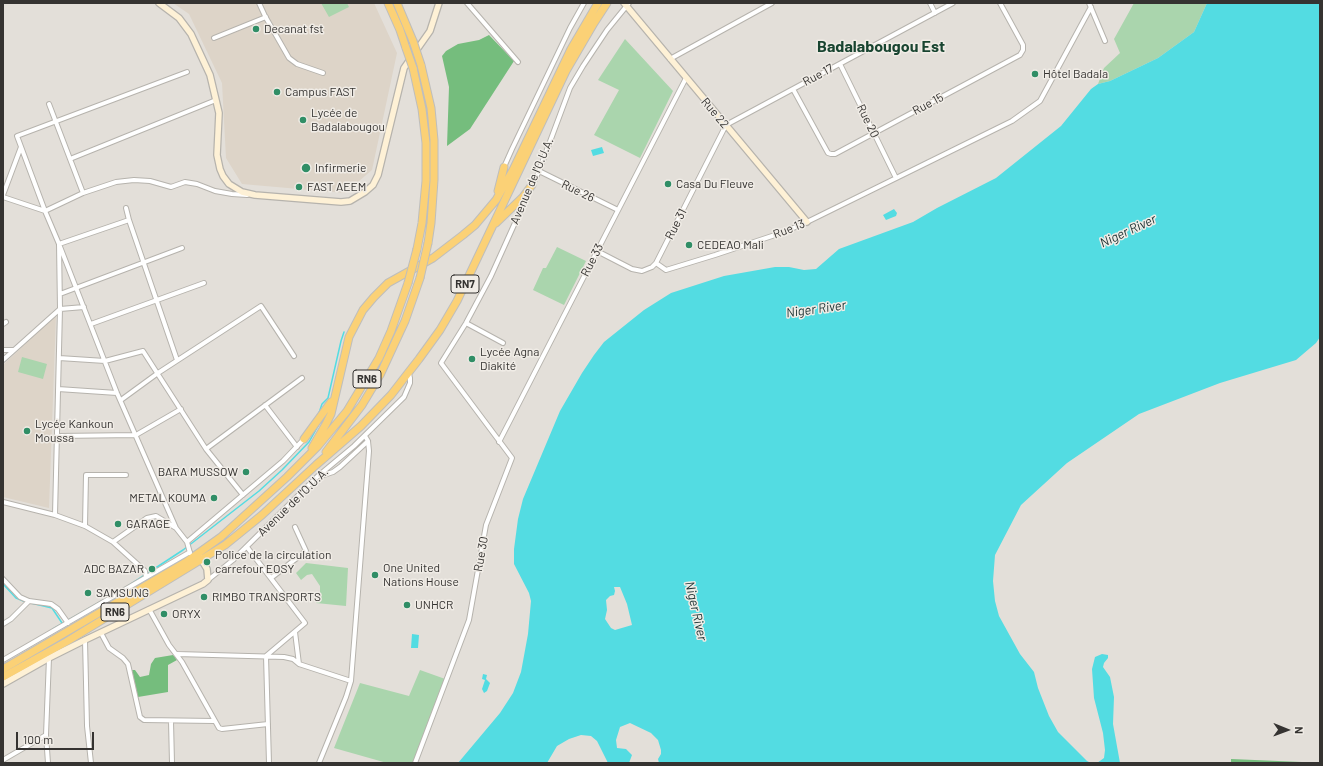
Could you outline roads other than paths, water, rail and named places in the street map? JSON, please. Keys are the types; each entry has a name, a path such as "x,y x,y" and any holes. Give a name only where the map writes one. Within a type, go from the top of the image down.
{"highway":[{"name":"RN6","path":"303,461 318,446 347,411 379,358 391,331 408,283 422,223 426,180 426,143 422,109 413,68 400,30 388,3"},
{"name":"RN6","path":"316,465 362,405 380,375 405,321 420,278 428,243 434,180 434,140 431,108 421,65 413,41 397,3"},
{"path":"303,461 326,424 336,395 344,352 355,324 367,306 388,283 433,258 463,235 475,225 496,200 513,170 571,49 598,3"},
{"name":"RN7","path":"316,465 361,426 409,374 440,330 457,301 566,71 607,3"},
{"path":"496,200 504,166"},
{"path":"493,226 523,197 532,185"},
{"path":"304,439 336,395"},
{"name":"Avenue de l'O.U.A.","path":"3,669 184,562 194,553 226,532 270,494 303,461"},
{"name":"Avenue de l'O.U.A.","path":"3,677 66,642 225,546 316,465"}],"street":[{"path":"159,3 179,18 191,34 210,75 219,113 217,155 223,176 235,188 242,192 255,195"},
{"path":"259,3 289,58 297,64 323,73"},
{"path":"21,146 3,196 45,211 83,193 116,182 134,180 150,181 171,187 185,182 197,184 215,191 232,194 346,202 358,198 373,185 378,175 404,68 430,31 439,3"},
{"path":"467,3 518,62"},
{"path":"504,166 570,28 584,3"},
{"path":"670,59 772,3"},
{"path":"930,3 935,13"},
{"name":"Rue 17","path":"726,125 953,3"},
{"name":"Rue 15","path":"794,89 828,153 836,154 1020,55 1023,50 1023,45 1000,3"},
{"name":"Rue 22","path":"626,4 670,59 807,222"},
{"name":"Avenue de l'O.U.A.","path":"441,363 466,323 491,276 539,171 570,88 582,66 626,4"},
{"path":"1090,4 1105,41"},
{"name":"Rue 13","path":"656,263 666,270 784,232 1012,121 1040,101 1090,4"},
{"path":"214,38 266,17"},
{"name":"Rue 20","path":"840,64 896,178"},
{"path":"187,72 17,136 117,393 176,528 194,553 202,560 207,569 208,580"},
{"name":"Rue 33","path":"499,442 686,78"},
{"path":"70,159 216,100"},
{"path":"49,104 83,193"},
{"name":"Rue 31","path":"656,263 726,125"},
{"name":"Rue 26","path":"539,171 618,210"},
{"path":"126,208 178,360"},
{"path":"59,244 129,220"},
{"path":"54,515 60,309 59,244"},
{"path":"60,294 182,248"},
{"path":"597,251 632,269 642,271 647,270 656,263"},
{"path":"90,324 204,283"},
{"path":"121,400 158,373 261,306 294,356"},
{"path":"3,360 60,309 84,308"},
{"path":"466,323 503,343"},
{"path":"3,350 14,350"},
{"path":"59,358 105,361 143,351 206,449 243,495"},
{"name":"Rue 30","path":"414,763 469,620 486,525 512,458 441,363"},
{"name":"Avenue de l'O.U.A.","path":"3,684 49,658 193,589 208,580 247,547 318,476 365,436 404,397 410,384 409,374"},
{"path":"206,449 302,378"},
{"path":"58,389 117,393"},
{"path":"265,405 297,447"},
{"path":"57,436 136,435 181,409"},
{"path":"319,763 351,681 369,451 368,441 365,436"},
{"path":"187,542 283,461 304,439"},
{"path":"318,476 333,472 368,441"},
{"path":"85,526 86,475 126,475"},
{"path":"3,502 54,515 85,526 114,542 145,571 146,577"},
{"path":"114,542 150,516 156,516 176,528"},
{"path":"271,578 306,551 295,527"},
{"path":"247,547 305,623 266,656"},
{"name":"Avenue de l'O.U.A.","path":"3,660 146,577 194,553"},
{"path":"4,581 20,597 29,601 51,604 58,609 68,623"},
{"path":"3,624 11,619 29,601"},
{"path":"149,609 169,645 177,654 219,728 222,729 268,724"},
{"path":"295,632 299,664"},
{"path":"102,633 109,648 123,658 128,664 140,717 144,720 214,721"},
{"path":"85,640 91,763"},
{"path":"177,654 266,656 293,659 299,664 351,681"},
{"path":"266,656 269,763"},
{"path":"48,763 46,735 49,658"},
{"path":"171,721 172,763"},
{"path":"3,760 46,735"}],"water":[{"name":"Niger River","path":"1207,3 1320,3 1320,337 1316,343 1296,360 1220,383 1139,414 1067,463 1021,505 995,555 993,581 995,601 999,616 1020,654 1034,672 1038,688 1049,716 1058,732 1087,761 1091,763 659,763 658,759 661,754 661,750 658,740 651,733 630,723 620,727 616,740 617,748 626,749 632,755 629,763 608,763 597,741 591,736 581,735 569,739 557,746 547,763 458,763 500,713 513,693 521,672 528,634 531,601 529,593 514,564 514,549 518,519 523,499 560,411 582,373 604,342 644,310 671,293 724,276 775,267 789,267 804,270 816,269 839,249 913,222 996,178 1061,126 1091,89 1098,84 1110,81 1158,58 1194,32","holes":["614,587 620,587 627,604 632,625 615,630 611,628 605,619 607,610 606,600 610,596 614,595"]},
{"path":"602,147 604,153 593,156 591,150"},
{"path":"894,209 897,213 896,216 886,220 883,215"},
{"path":"412,634 419,635 418,648 411,648"},
{"path":"1102,654 1108,655 1103,667 1110,677 1114,697 1113,724 1120,763 1097,763 1104,758 1105,750 1103,733 1094,698 1092,669 1095,657"},
{"path":"483,674 487,675 486,679 490,683 487,691 484,693 482,689 485,680 482,679"}],"waterway":[{"path":"319,413 322,404 328,398 344,332"},
{"path":"53,629 128,586 183,550 259,491 282,470 309,442 318,426"},
{"path":"4,585 16,598 26,602"},
{"path":"31,603 52,608 62,623"}],"place":[{"name":"Decanat fst","path":"256,29"},
{"name":"Hôtel Badala","path":"1035,74"},
{"name":"Campus FAST","path":"277,92"},
{"name":"Lycée de Badalabougou","path":"303,120"},
{"name":"Infirmerie","path":"306,168"},
{"name":"Casa Du Fleuve","path":"668,184"},
{"name":"FAST AEEM","path":"299,187"},
{"name":"CEDEAO Mali","path":"689,245"},
{"name":"Lycée Agna Diakité","path":"472,359"},
{"name":"Lycée Kankoun Moussa","path":"27,431"},
{"name":"BARA MUSSOW","path":"246,472"},
{"name":"METAL KOUMA","path":"214,498"},
{"name":"GARAGE","path":"118,524"},
{"name":"Police de la circulation carrefour EOSY","path":"207,562"},
{"name":"ADC BAZAR","path":"152,569"},
{"name":"One United Nations House","path":"375,575"},
{"name":"SAMSUNG","path":"88,593"},
{"name":"RIMBO TRANSPORTS","path":"204,597"},
{"name":"UNHCR","path":"407,605"},
{"name":"ORYX","path":"164,614"}],"district":[{"name":"Badalabougou Est","path":"881,47"}]}
